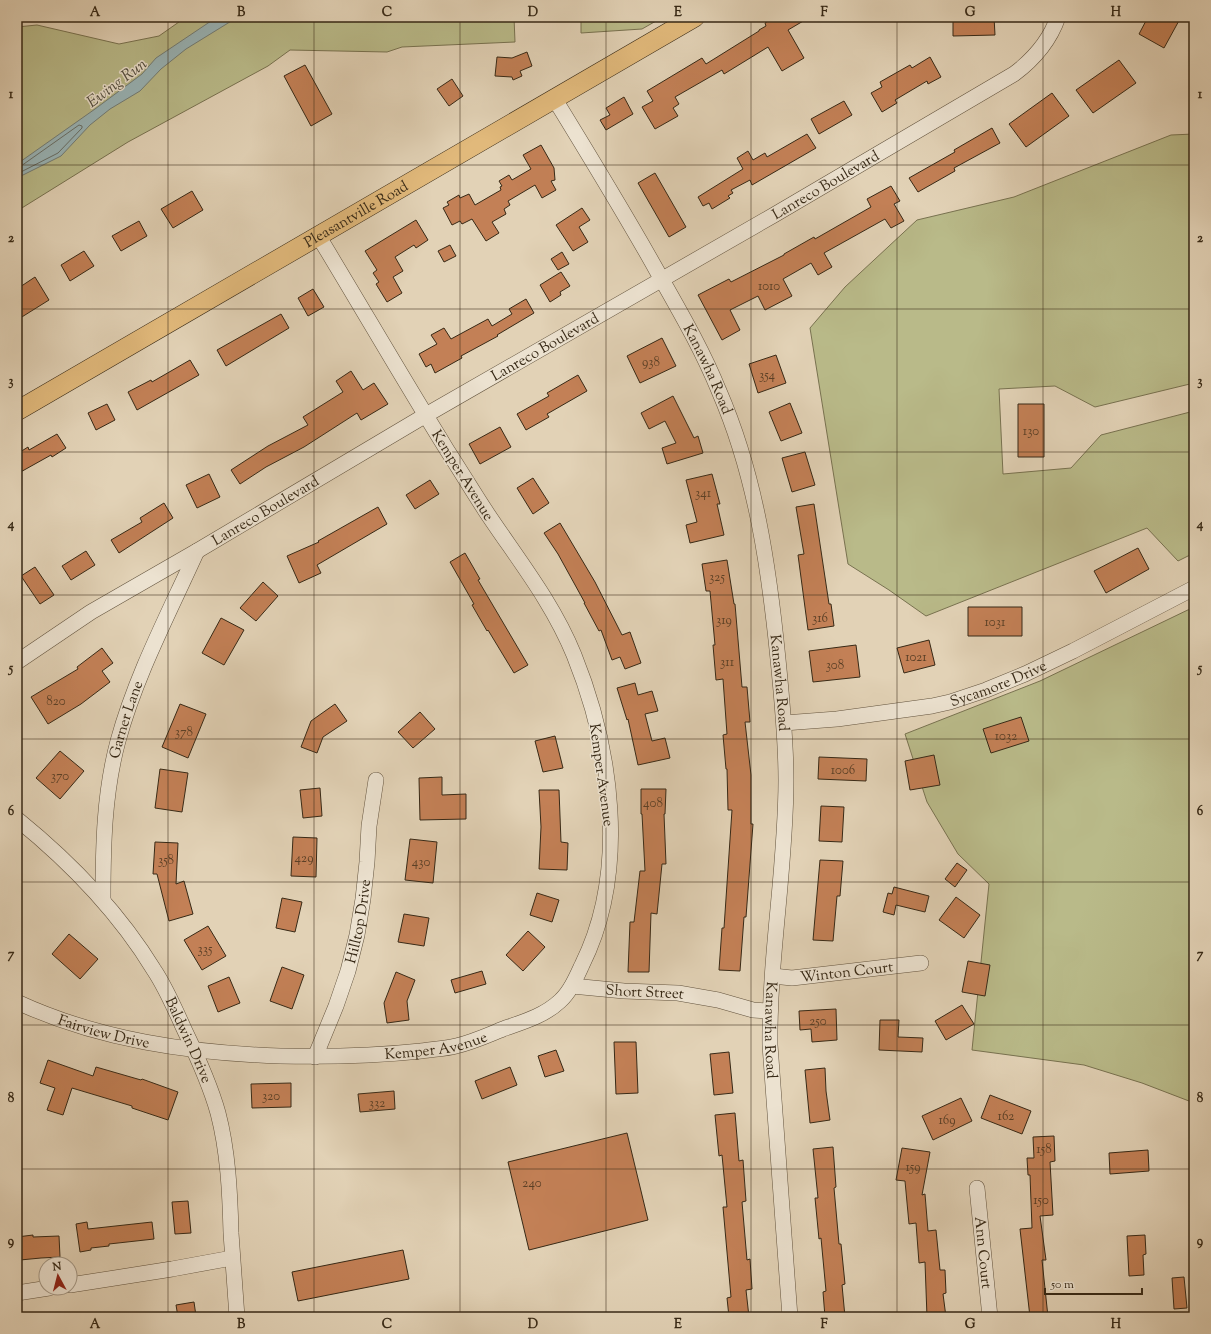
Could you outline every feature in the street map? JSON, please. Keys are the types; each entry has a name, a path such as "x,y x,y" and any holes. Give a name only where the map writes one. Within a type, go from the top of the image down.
{"main road":[{"name":"Pleasantville Road","path":"17,411 319,237 554,98 695,17"}],"street":[{"name":"Lanreco Boulevard","path":"17,662 91,612 426,415 662,280 1014,74 1029,63 1040,50 1058,17"},
{"name":"Kanawha Road","path":"554,98 620,206 699,346 717,386 736,435 749,477 761,528 770,585 784,723 786,778 785,836 770,1011 770,1045 790,1317"},
{"name":"Kemper Avenue","path":"195,1050 244,1055 315,1057 396,1054 453,1047 472,1042 536,1017 553,1008 564,998 585,960 598,926 607,890 610,866 611,836 609,800 597,727 587,690 574,654 549,604 485,510 319,237"},
{"name":"Garner Lane","path":"103,900 104,824 108,787 118,742 127,713 148,658 197,551"},
{"name":"Sycamore Drive","path":"784,723 837,719 932,706 950,702 986,690 1025,674 1080,648 1194,588"},
{"name":"Hilltop Drive","path":"315,1057 336,1006 348,971 357,935 363,899 369,826 376,780"},
{"name":"Baldwin Drive","path":"17,818 74,869 103,900 136,942 155,970 195,1050 218,1113 225,1150 236,1317"},
{"name":"Winton Court","path":"773,976 792,978 921,963"},
{"name":"Short Street","path":"572,986 624,991 678,993 718,1000 753,1010 770,1011"},
{"name":"Fairview Drive","path":"17,1002 66,1021 118,1036 195,1050"},
{"name":"Ann Court","path":"977,1188 990,1317"},
{"path":"78,1284 232,1258"},
{"path":"17,1293 38,1290"}],"green space":[{"path":"186,17 514,17 515,42 402,47 387,52 290,50 268,66 128,142 17,211 17,27 37,25 119,44 159,36"},
{"path":"581,17 663,17 642,29 581,33"},
{"path":"1194,134 1194,383 1095,407 1055,386 999,389 1003,474 1071,468 1101,435 1194,411 1194,553 1178,561 1147,528 926,616 848,564 810,328 845,287 917,220 1014,197 1171,135"},
{"path":"1194,607 1194,1099 1189,1101 1142,1083 1084,1065 972,1050 989,884 958,854 927,802 905,734 1040,681"}],"water":[{"path":"217,17 244,17 233,20 186,49 161,69 140,91 110,109 90,125 61,156 17,178 17,164 142,74 156,58"}],"building":[{"path":"775,17 810,17 788,30 804,58 782,71 768,47 724,74 722,70 675,97 679,104 673,108 678,116 655,129 642,107 653,101 647,91 702,58 706,64 759,31 766,26 765,23"},
{"path":"953,17 994,17 995,35 953,36"},
{"path":"1148,17 1181,17 1164,48 1139,34"},
{"path":"527,52 532,66 520,71 522,76 513,80 512,77 495,76 497,57 512,58"},
{"path":"930,57 941,77 928,84 927,81 895,100 897,103 882,112 871,93 882,87 880,82 910,65 912,68"},
{"path":"1119,60 1136,83 1093,113 1076,90"},
{"path":"305,65 332,114 311,126 284,76"},
{"path":"452,79 463,96 449,106 437,89"},
{"path":"1052,93 1069,116 1026,147 1009,124"},
{"path":"624,97 633,114 606,130 600,120 610,115 606,108"},
{"path":"844,101 852,115 819,134 811,119"},
{"path":"992,128 1000,143 954,168 955,171 918,192 909,178 955,152 954,150"},
{"path":"807,134 816,148 752,185 750,180 731,190 733,193 728,196 730,198 712,209 709,203 703,206 698,197 743,169 737,158 748,151 753,160 765,153 767,157"},
{"path":"541,145 554,168 555,180 551,181 556,190 542,198 535,185 508,201 510,205 504,209 506,214 492,222 499,233 486,241 472,219 462,224 460,221 452,225 443,208 449,205 447,202 459,195 460,198 469,194 475,205 501,190 500,187 502,186 499,181 509,175 512,180 531,169 523,155"},
{"path":"655,173 686,227 669,237 638,183"},
{"path":"891,186 900,201 894,204 904,221 891,228 885,219 824,253 832,267 818,275 811,263 783,279 792,296 765,310 758,296 730,310 740,330 722,340 698,295 729,279 731,282 784,255 814,237 815,239 871,207 867,199"},
{"path":"192,191 203,210 173,228 161,209"},
{"path":"582,208 590,220 579,227 588,242 573,251 556,225"},
{"path":"416,220 428,240 416,248 414,245 395,257 403,271 393,277 402,293 387,302 376,284 379,282 373,273 377,270 365,251"},
{"path":"139,221 147,236 121,251 112,236"},
{"path":"450,245 456,256 444,262 438,251"},
{"path":"84,251 94,266 70,281 61,265"},
{"path":"562,252 569,264 558,270 551,259"},
{"path":"561,272 570,286 560,292 561,295 550,302 540,285"},
{"path":"35,277 49,300 17,320 17,289"},
{"path":"313,289 324,307 308,316 298,298"},
{"path":"526,299 534,313 435,373 431,364 426,367 419,354 437,344 431,335 444,328 451,339 488,319 492,326 512,314 509,309"},
{"path":"281,314 289,328 226,366 217,350"},
{"path":"662,338 676,366 640,383 627,356"},
{"path":"776,355 786,383 758,393 749,364"},
{"path":"190,360 199,375 137,410 128,392 151,380 152,382"},
{"path":"351,371 363,390 374,383 388,404 361,420 357,413 304,447 266,467 240,484 231,470 268,446 308,425 303,417 343,392 336,381"},
{"path":"578,375 587,391 547,414 549,417 526,430 517,414 549,396 547,393"},
{"path":"673,396 694,438 698,436 703,453 667,464 662,448 676,443 665,421 649,429 641,413"},
{"path":"790,403 802,433 781,441 769,412"},
{"path":"107,404 115,420 96,430 88,413"},
{"path":"1018,404 1044,404 1044,457 1018,457"},
{"path":"500,427 511,447 480,464 469,444"},
{"path":"57,434 66,448 52,457 51,455 17,474 17,454 28,447 29,450"},
{"path":"805,452 815,485 792,492 782,458"},
{"path":"209,474 220,497 197,508 186,485"},
{"path":"712,474 720,504 717,504 724,535 690,543 686,525 697,522 686,480"},
{"path":"533,478 549,503 533,514 517,488"},
{"path":"430,480 439,494 415,509 406,495"},
{"path":"164,503 173,518 119,553 111,540 142,522 140,518"},
{"path":"814,504 829,604 831,604 834,626 808,630 798,555 804,554 796,507"},
{"path":"378,507 387,524 317,565 321,573 299,583 287,556 319,542 318,541"},
{"path":"560,523 595,582 622,635 630,632 641,663 625,669 620,657 612,660 601,630 599,631 558,554 544,533"},
{"path":"1138,548 1149,569 1106,593 1094,571"},
{"path":"86,551 95,565 71,580 62,566"},
{"path":"465,553 480,579 478,580 528,665 514,673 472,605 474,604 450,562"},
{"path":"727,560 735,604 742,687 747,687 750,722 745,722 751,775 751,824 753,824 746,917 744,917 740,971 719,970 722,928 724,928 732,810 728,810 727,769 723,735 727,734 723,679 716,680 713,645 715,645 710,591 706,591 702,564"},
{"path":"35,567 54,595 40,604 21,576"},
{"path":"263,582 278,596 256,621 240,608"},
{"path":"968,607 1022,607 1022,636 968,636"},
{"path":"221,618 244,630 224,665 202,653"},
{"path":"929,640 935,665 904,673 897,648"},
{"path":"856,645 860,677 813,682 809,651"},
{"path":"102,648 113,663 102,671 110,682 81,704 48,724 31,697 78,669 77,667"},
{"path":"635,683 638,695 652,691 658,711 645,714 652,741 665,738 670,758 638,765 628,719 627,720 617,688"},
{"path":"180,704 206,714 188,758 162,747"},
{"path":"335,704 347,721 323,737 317,753 301,747 311,721"},
{"path":"420,712 435,729 413,748 398,732"},
{"path":"1021,717 1029,741 991,753 983,729"},
{"path":"555,736 563,768 543,772 535,741"},
{"path":"60,751 84,771 60,799 36,778"},
{"path":"934,755 940,785 910,790 905,761"},
{"path":"819,757 867,759 866,781 818,779"},
{"path":"160,769 188,773 182,812 155,808"},
{"path":"442,777 442,795 466,794 466,819 420,820 419,778"},
{"path":"320,788 322,816 303,818 300,790"},
{"path":"641,789 666,789 664,814 666,864 662,864 657,914 651,913 649,972 628,972 630,922 634,922 640,871 645,871 641,814"},
{"path":"539,790 559,790 561,842 568,843 567,870 539,869 541,827"},
{"path":"821,806 844,807 842,842 819,841"},
{"path":"293,837 317,838 316,877 291,876"},
{"path":"410,839 437,842 433,883 405,880"},
{"path":"155,842 178,843 176,884 184,881 193,914 169,921 157,874 153,874"},
{"path":"820,860 843,861 840,896 837,896 833,941 813,940"},
{"path":"957,863 967,870 955,887 945,879"},
{"path":"894,887 929,896 925,912 896,905 894,915 883,912 888,893 892,894"},
{"path":"537,893 559,900 552,922 530,915"},
{"path":"956,897 980,915 964,938 939,920"},
{"path":"282,898 302,902 295,932 276,928"},
{"path":"404,914 429,918 424,946 398,942"},
{"path":"208,926 226,956 202,970 184,940"},
{"path":"528,931 545,947 523,971 506,955"},
{"path":"69,934 98,959 80,979 52,954"},
{"path":"968,961 990,965 985,996 962,992"},
{"path":"282,967 304,975 292,1009 270,1001"},
{"path":"482,971 486,984 455,993 451,980"},
{"path":"396,972 415,980 407,1001 409,1020 387,1023 384,1003"},
{"path":"229,977 240,1003 218,1012 208,986"},
{"path":"962,1005 974,1024 946,1040 935,1021"},
{"path":"836,1009 837,1040 812,1042 811,1029 800,1030 799,1011"},
{"path":"880,1020 899,1020 898,1037 923,1038 922,1052 879,1050"},
{"path":"614,1042 636,1042 638,1093 616,1094"},
{"path":"556,1050 564,1071 545,1077 538,1056"},
{"path":"729,1052 733,1093 714,1095 710,1054"},
{"path":"48,1060 93,1076 96,1067 141,1080 142,1079 178,1092 168,1120 132,1108 132,1106 72,1088 63,1115 47,1110 55,1088 40,1083"},
{"path":"510,1067 517,1085 482,1099 475,1081"},
{"path":"825,1068 826,1091 830,1120 810,1123 805,1070"},
{"path":"291,1083 291,1107 252,1108 251,1084"},
{"path":"394,1091 395,1109 360,1112 358,1094"},
{"path":"990,1095 1031,1111 1022,1134 981,1118"},
{"path":"961,1098 972,1121 933,1140 922,1116"},
{"path":"735,1113 739,1161 743,1160 746,1201 742,1202 747,1260 750,1259 752,1289 746,1290 749,1317 729,1317 727,1298 731,1297 723,1207 727,1207 722,1155 719,1156 715,1115"},
{"path":"627,1133 648,1220 529,1250 508,1162"},
{"path":"1054,1136 1055,1161 1050,1162 1053,1215 1040,1216 1046,1260 1042,1260 1048,1317 1030,1317 1020,1229 1032,1228 1030,1175 1028,1175 1027,1158 1034,1158 1033,1137"},
{"path":"833,1147 836,1187 834,1188 839,1244 841,1244 845,1284 842,1285 845,1317 825,1317 823,1292 826,1291 821,1238 819,1239 815,1198 818,1198 813,1149"},
{"path":"902,1148 930,1152 922,1195 925,1194 928,1231 936,1230 940,1270 945,1270 946,1293 943,1294 946,1317 927,1317 925,1262 919,1263 916,1223 909,1224 905,1181 896,1180"},
{"path":"1148,1150 1149,1171 1110,1174 1109,1153"},
{"path":"188,1201 191,1233 175,1234 172,1202"},
{"path":"87,1222 88,1229 152,1222 154,1239 109,1244 109,1246 91,1248 91,1250 80,1252 76,1224"},
{"path":"33,1235 33,1237 59,1236 60,1256 38,1256 38,1258 20,1260 17,1237"},
{"path":"1145,1235 1146,1254 1143,1255 1144,1275 1129,1276 1127,1236"},
{"path":"403,1250 409,1279 298,1301 292,1272"},
{"path":"1184,1277 1187,1308 1174,1309 1172,1278"},
{"path":"194,1302 196,1316 178,1317 176,1305"}],"water label":[{"name":"Ewing Run","path":"116,82"}]}
